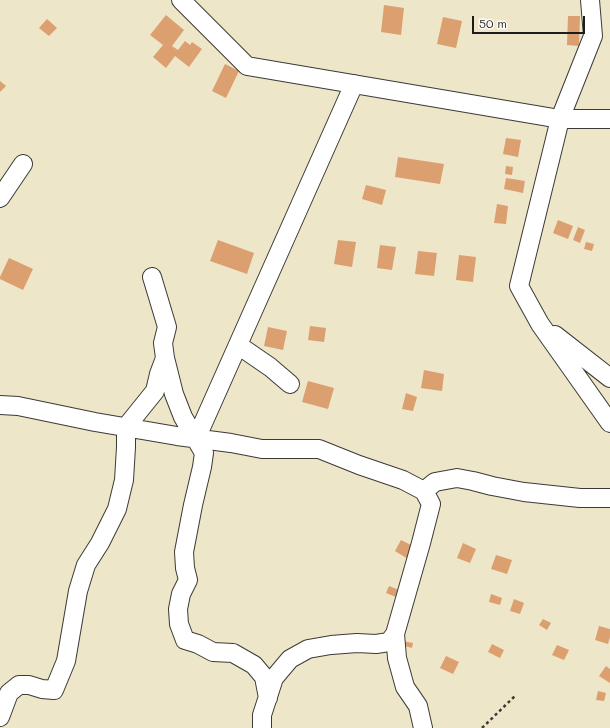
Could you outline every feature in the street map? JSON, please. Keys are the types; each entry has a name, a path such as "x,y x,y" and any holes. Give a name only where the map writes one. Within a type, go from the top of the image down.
{"street":[{"path":"181,0 247,66 560,119 610,119"},
{"path":"590,0 593,36 560,119 519,286 540,324 610,423"},
{"path":"196,439 354,84"},
{"path":"0,198 23,164"},
{"path":"152,277 167,327 163,342 165,358 174,394 183,417 204,453 184,552 185,568 188,580 180,594 178,609 180,624 185,640 198,644 213,652 233,653 254,665 264,676 268,698"},
{"path":"540,324 610,378"},
{"path":"238,345 270,367 290,384"},
{"path":"0,717 8,693 20,685 29,685 42,689 54,690 66,661 78,590 86,565 100,543 117,509 124,480 126,427 155,391 158,374 165,358"},
{"path":"0,405 18,406 177,436 231,443 262,449 319,449 403,480 424,491 431,504 422,543 396,634 397,658 405,687 418,706 423,728"},
{"path":"424,491 435,482 457,478 524,492 580,498 610,498"},
{"path":"262,728 262,716 274,678 290,659 308,649 331,645 357,643 376,644 389,642 396,634"}],"path":[{"path":"482,728 516,695"}],"building":[{"path":"384,5 404,8 401,35 381,32"},
{"path":"166,15 184,30 172,46 178,50 185,41 190,45 192,42 202,49 189,67 175,56 166,68 153,57 163,45 150,35"},
{"path":"568,16 580,16 579,46 567,45"},
{"path":"443,17 462,21 456,48 437,44"},
{"path":"47,19 57,28 49,36 39,28"},
{"path":"225,64 239,71 226,98 212,91"},
{"path":"0,81 6,86 0,92"},
{"path":"506,138 521,140 518,157 503,154"},
{"path":"398,157 444,164 440,184 395,177"},
{"path":"506,166 513,167 512,175 505,174"},
{"path":"506,178 525,181 523,193 504,189"},
{"path":"366,185 386,190 382,205 362,199"},
{"path":"497,204 508,206 506,224 494,223"},
{"path":"558,220 573,226 568,239 553,233"},
{"path":"578,227 585,230 580,243 573,240"},
{"path":"218,240 254,253 247,274 210,261"},
{"path":"338,240 356,242 352,267 334,264"},
{"path":"586,242 594,244 592,251 584,249"},
{"path":"380,245 396,247 392,270 377,268"},
{"path":"418,251 437,253 434,276 415,274"},
{"path":"459,255 476,257 473,282 456,280"},
{"path":"9,258 33,269 23,290 0,279"},
{"path":"310,326 326,328 324,342 308,340"},
{"path":"268,327 287,331 283,350 264,346"},
{"path":"424,370 444,374 442,391 421,388"},
{"path":"308,381 334,388 328,409 302,402"},
{"path":"406,393 417,397 413,411 402,409"},
{"path":"401,540 415,547 408,559 395,551"},
{"path":"463,543 476,549 470,563 457,558"},
{"path":"496,555 512,560 507,574 491,569"},
{"path":"389,586 399,590 396,597 386,593"},
{"path":"491,594 502,598 500,605 489,602"},
{"path":"514,599 524,603 520,614 510,611"},
{"path":"543,619 551,623 547,630 539,625"},
{"path":"599,626 610,629 608,644 595,640"},
{"path":"402,641 413,643 412,648 401,645"},
{"path":"492,644 504,650 500,658 488,652"},
{"path":"557,645 569,650 564,660 552,655"},
{"path":"446,656 459,662 453,674 440,668"},
{"path":"606,666 610,669 610,683 599,676"},
{"path":"598,691 606,693 604,701 596,700"}]}
